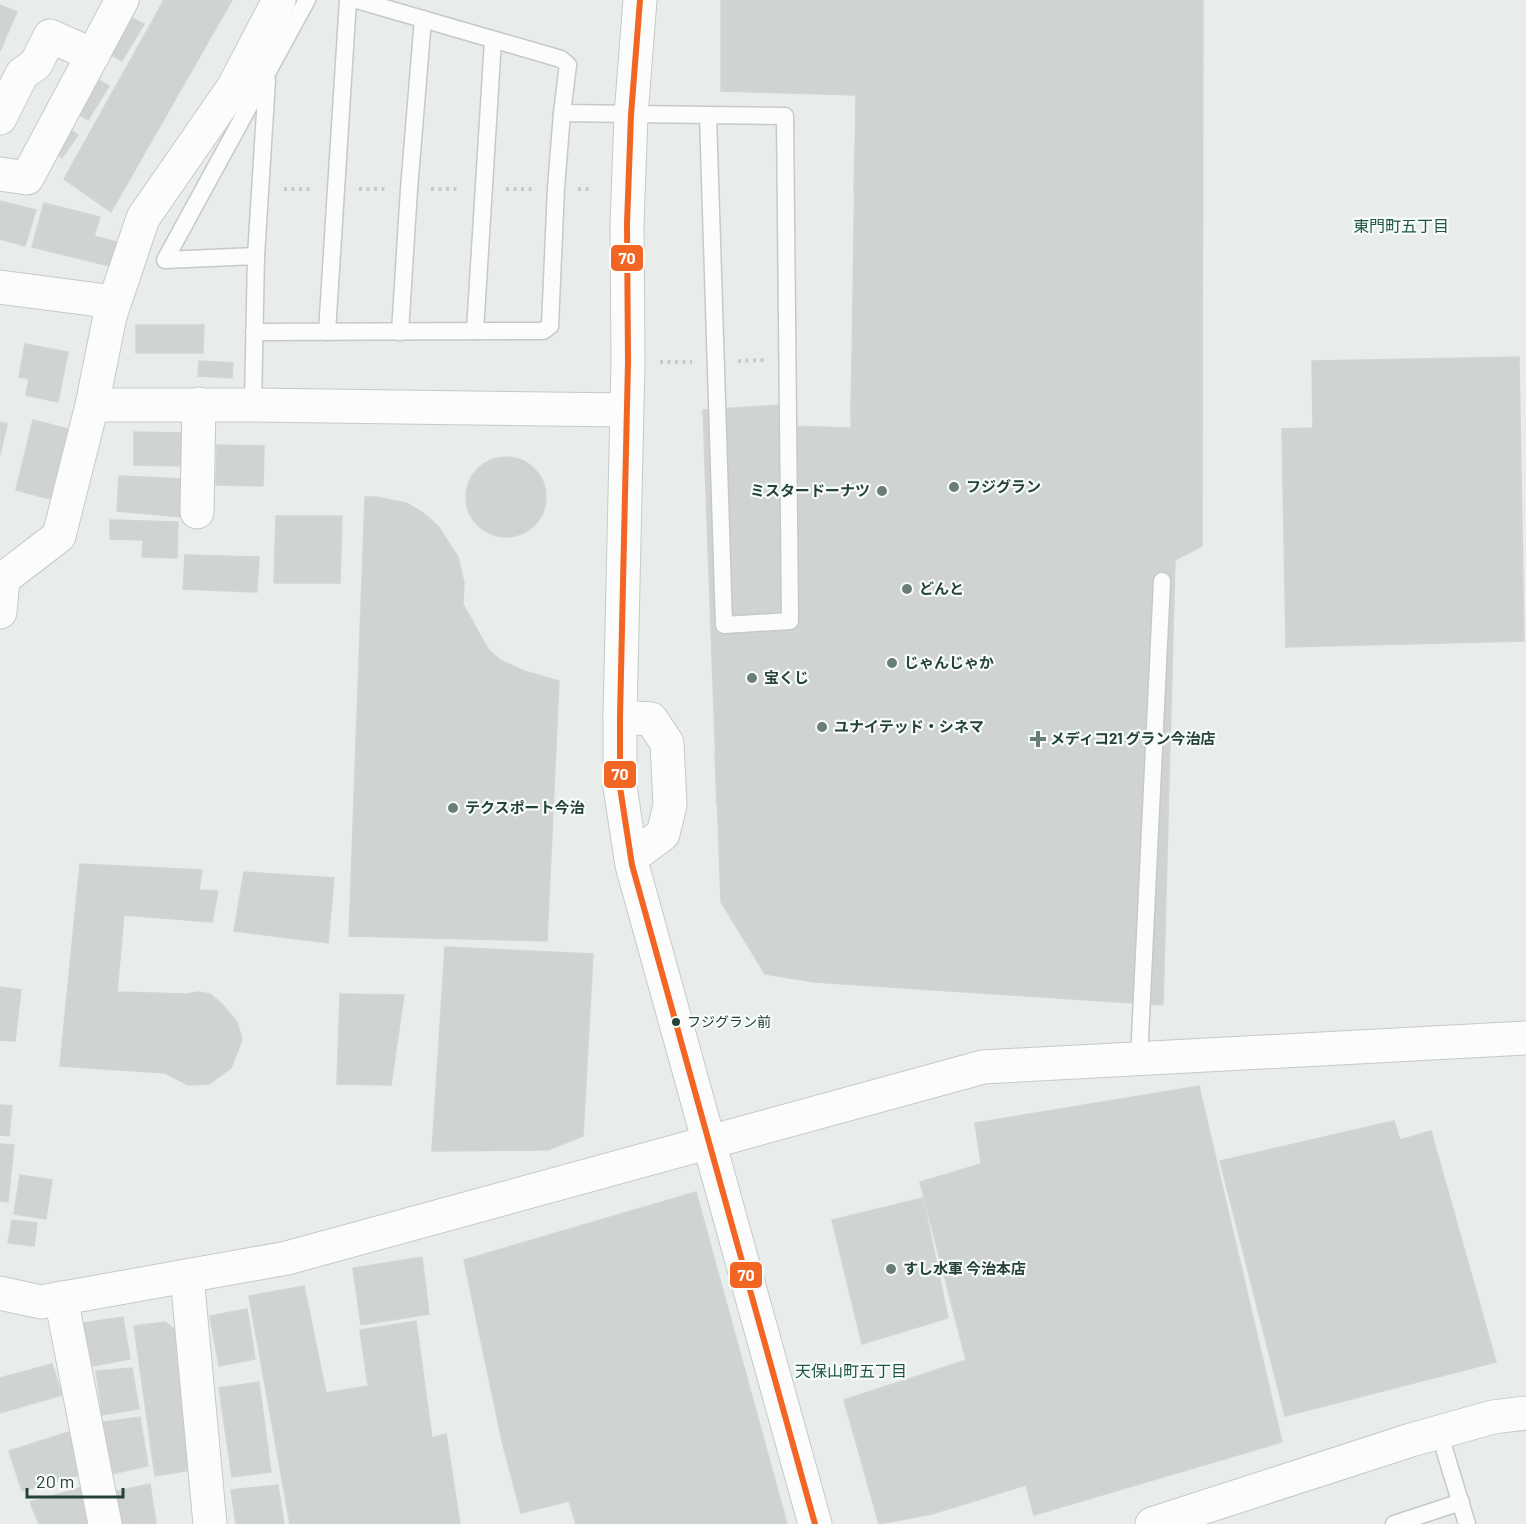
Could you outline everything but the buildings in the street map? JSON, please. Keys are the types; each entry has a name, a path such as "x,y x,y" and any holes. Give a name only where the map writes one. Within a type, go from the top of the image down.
{"street":[{"path":"0,174 27,178 122,0"},
{"path":"0,612 3,579 59,536 92,405 110,316 143,218 233,88 279,0"},
{"path":"640,0 631,115 627,224 620,787 631,858 815,1524"},
{"path":"0,118 22,74 36,63 50,36 93,55"},
{"path":"0,287 114,302"},
{"path":"92,405 199,404 626,410"},
{"path":"197,512 199,404"},
{"path":"620,717 651,719 667,743 670,804 663,834 631,858"},
{"path":"0,1293 41,1302 287,1258 710,1144 983,1067 1526,1038"},
{"path":"187,1276 210,1524"},
{"path":"61,1298 105,1524"},
{"path":"1152,1524 1411,1440 1493,1417 1526,1413"}],"lane":[{"path":"256,256 165,260 307,0"},
{"path":"327,332 348,0"},
{"path":"254,332 543,331 550,326 562,113 568,65 561,59 357,0"},
{"path":"400,332 423,19"},
{"path":"475,331 493,40"},
{"path":"253,405 256,256 267,73"},
{"path":"562,113 785,116 790,621 724,625 708,115"},
{"path":"1138,1059 1161,581"},
{"path":"1439,1432 1467,1524"},
{"path":"1394,1524 1461,1502"}],"transit line":[{"name":"70","path":"640,0 631,115 627,224 628,362 620,787 632,865 815,1524"}],"place":[{"name":"フジグラン","path":"954,487"},
{"name":"ミスタードーナツ","path":"882,491"},
{"name":"どんと","path":"907,589"},
{"name":"じゃんじゃか","path":"892,663"},
{"name":"宝くじ","path":"752,678"},
{"name":"ユナイテッド・シネマ","path":"822,727"},
{"name":"メディコ21 グラン今治店","path":"1038,739"},
{"name":"テクスポート今治","path":"453,808"},
{"name":"フジグラン前","path":"676,1022"},
{"name":"すし水軍 今治本店","path":"891,1269"}],"district":[{"name":"東門町五丁目","path":"1401,226"},
{"name":"天保山町五丁目","path":"851,1371"}]}
